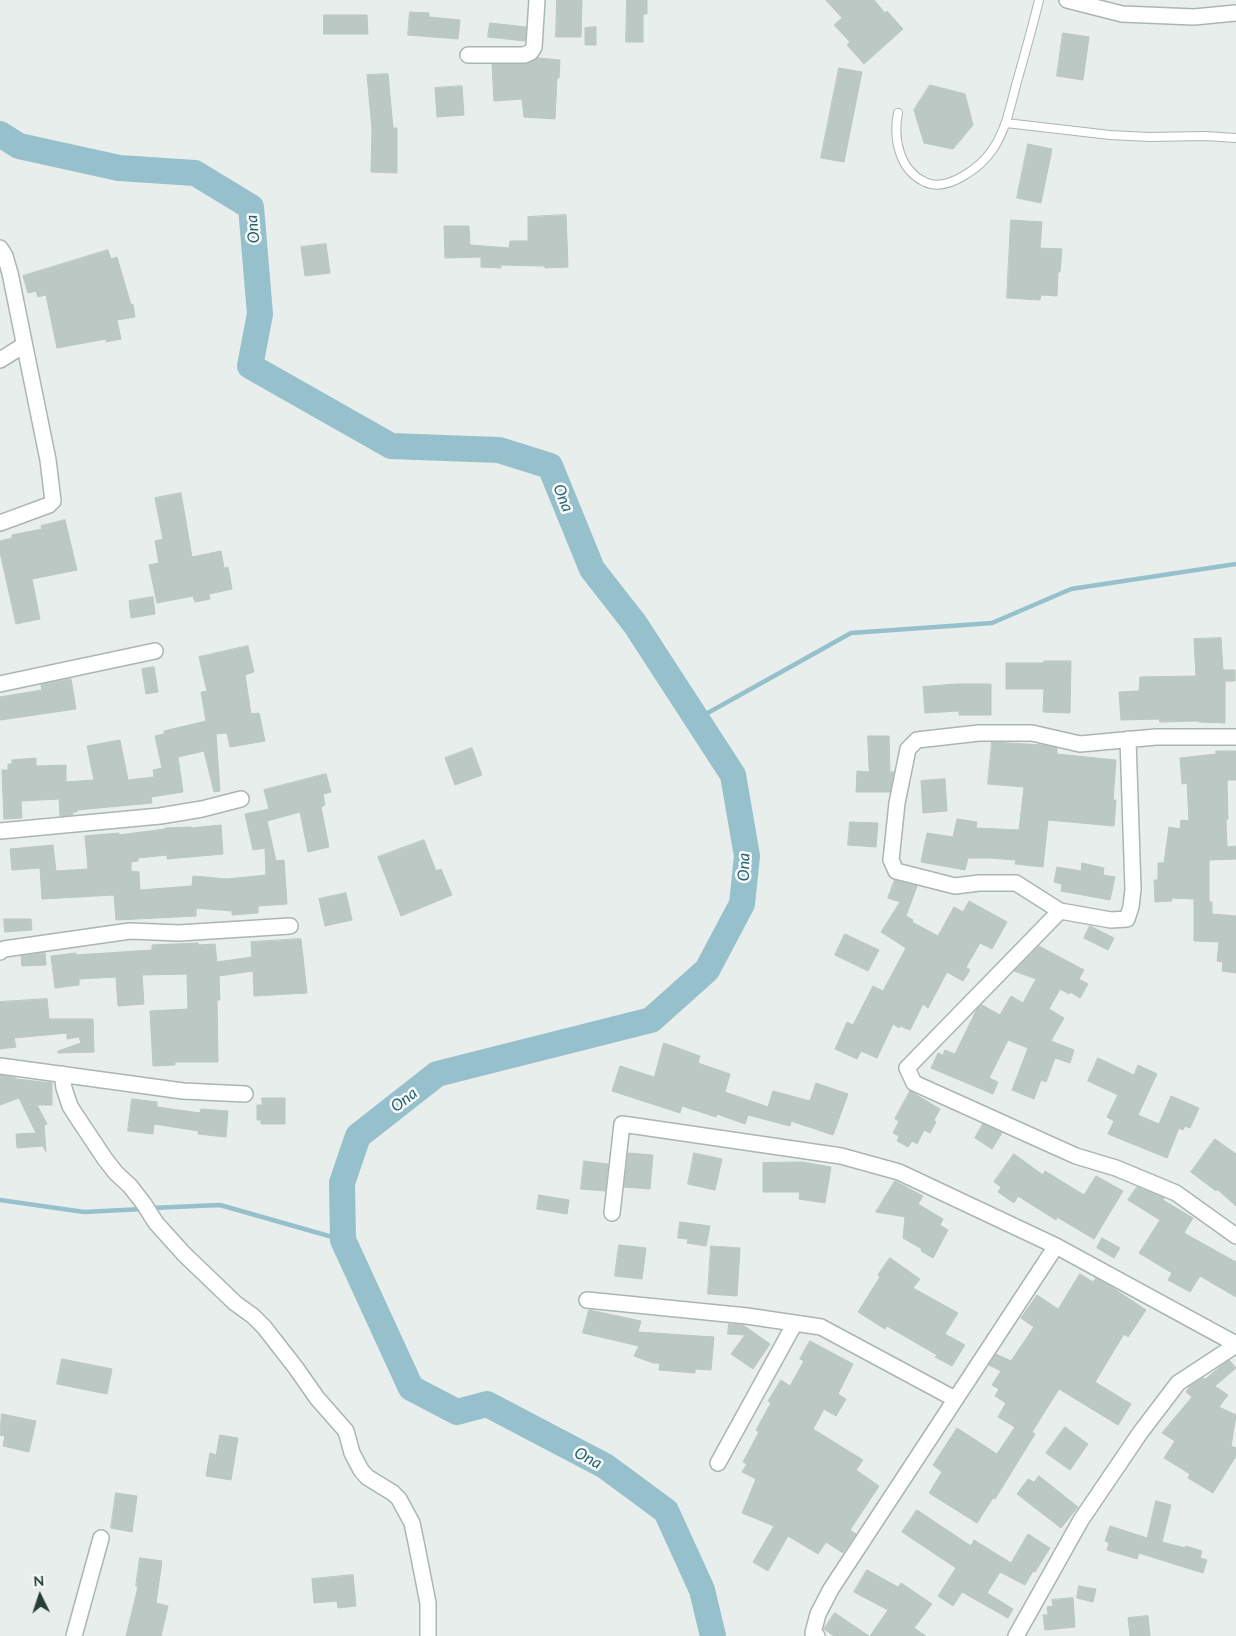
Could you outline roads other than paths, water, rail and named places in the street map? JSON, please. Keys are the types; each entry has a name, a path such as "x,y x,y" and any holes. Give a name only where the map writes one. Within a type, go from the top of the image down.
{"street":[{"path":"468,55 524,55 531,52 534,47 537,0"},
{"path":"1067,0 1122,14 1194,17 1236,14"},
{"path":"0,248 6,256 48,460 53,501 49,506 0,523"},
{"path":"0,360 24,345"},
{"path":"0,684 155,651"},
{"path":"1128,739 1133,889 1131,907 1127,919 1111,920 1060,911 1016,883 979,883 955,886 896,871 891,860 897,803 908,749 918,740 979,733 1032,733 1080,744 1128,739 1156,737 1236,737"},
{"path":"0,832 160,816 202,809 240,799"},
{"path":"1060,911 907,1068 914,1083 1076,1156 1116,1168 1176,1193 1236,1236"},
{"path":"0,952 4,949 130,931 179,933 290,926"},
{"path":"0,1066 182,1091 245,1094"},
{"path":"62,1074 70,1106 116,1173 130,1186 156,1223 184,1254 235,1303 264,1327 317,1398 346,1431 352,1453 361,1470 367,1477 393,1493 399,1499 412,1523 428,1603 428,1636"},
{"path":"612,1213 622,1124 840,1156 899,1172 1056,1246 1236,1345 1178,1383 1140,1433 1081,1520 1016,1636"},
{"path":"818,1636 813,1633 818,1614 830,1589 1056,1246"},
{"path":"587,1300 748,1316 821,1327 955,1400"},
{"path":"718,1463 795,1323"},
{"path":"74,1636 101,1538"}],"lane":[{"path":"898,112 896,139 900,156 910,170 925,182 935,184 953,181 981,163 993,149 1006,123 1039,0"},
{"path":"1006,123 1110,135 1236,138"}],"waterway":[{"name":"Ona","path":"0,134 19,146 119,168 195,173 251,207 260,314 250,366 391,446 499,450 550,466 592,569 635,624 733,775 747,856 742,904 707,970 651,1020 437,1074 358,1136 342,1183 343,1240 411,1388 457,1412 487,1404 605,1466 666,1511 702,1590 713,1636"},
{"path":"697,719 851,633 992,623 1071,589 1236,564"},
{"path":"0,1200 84,1212 143,1209"},
{"path":"151,1208 220,1205 343,1240"}]}
